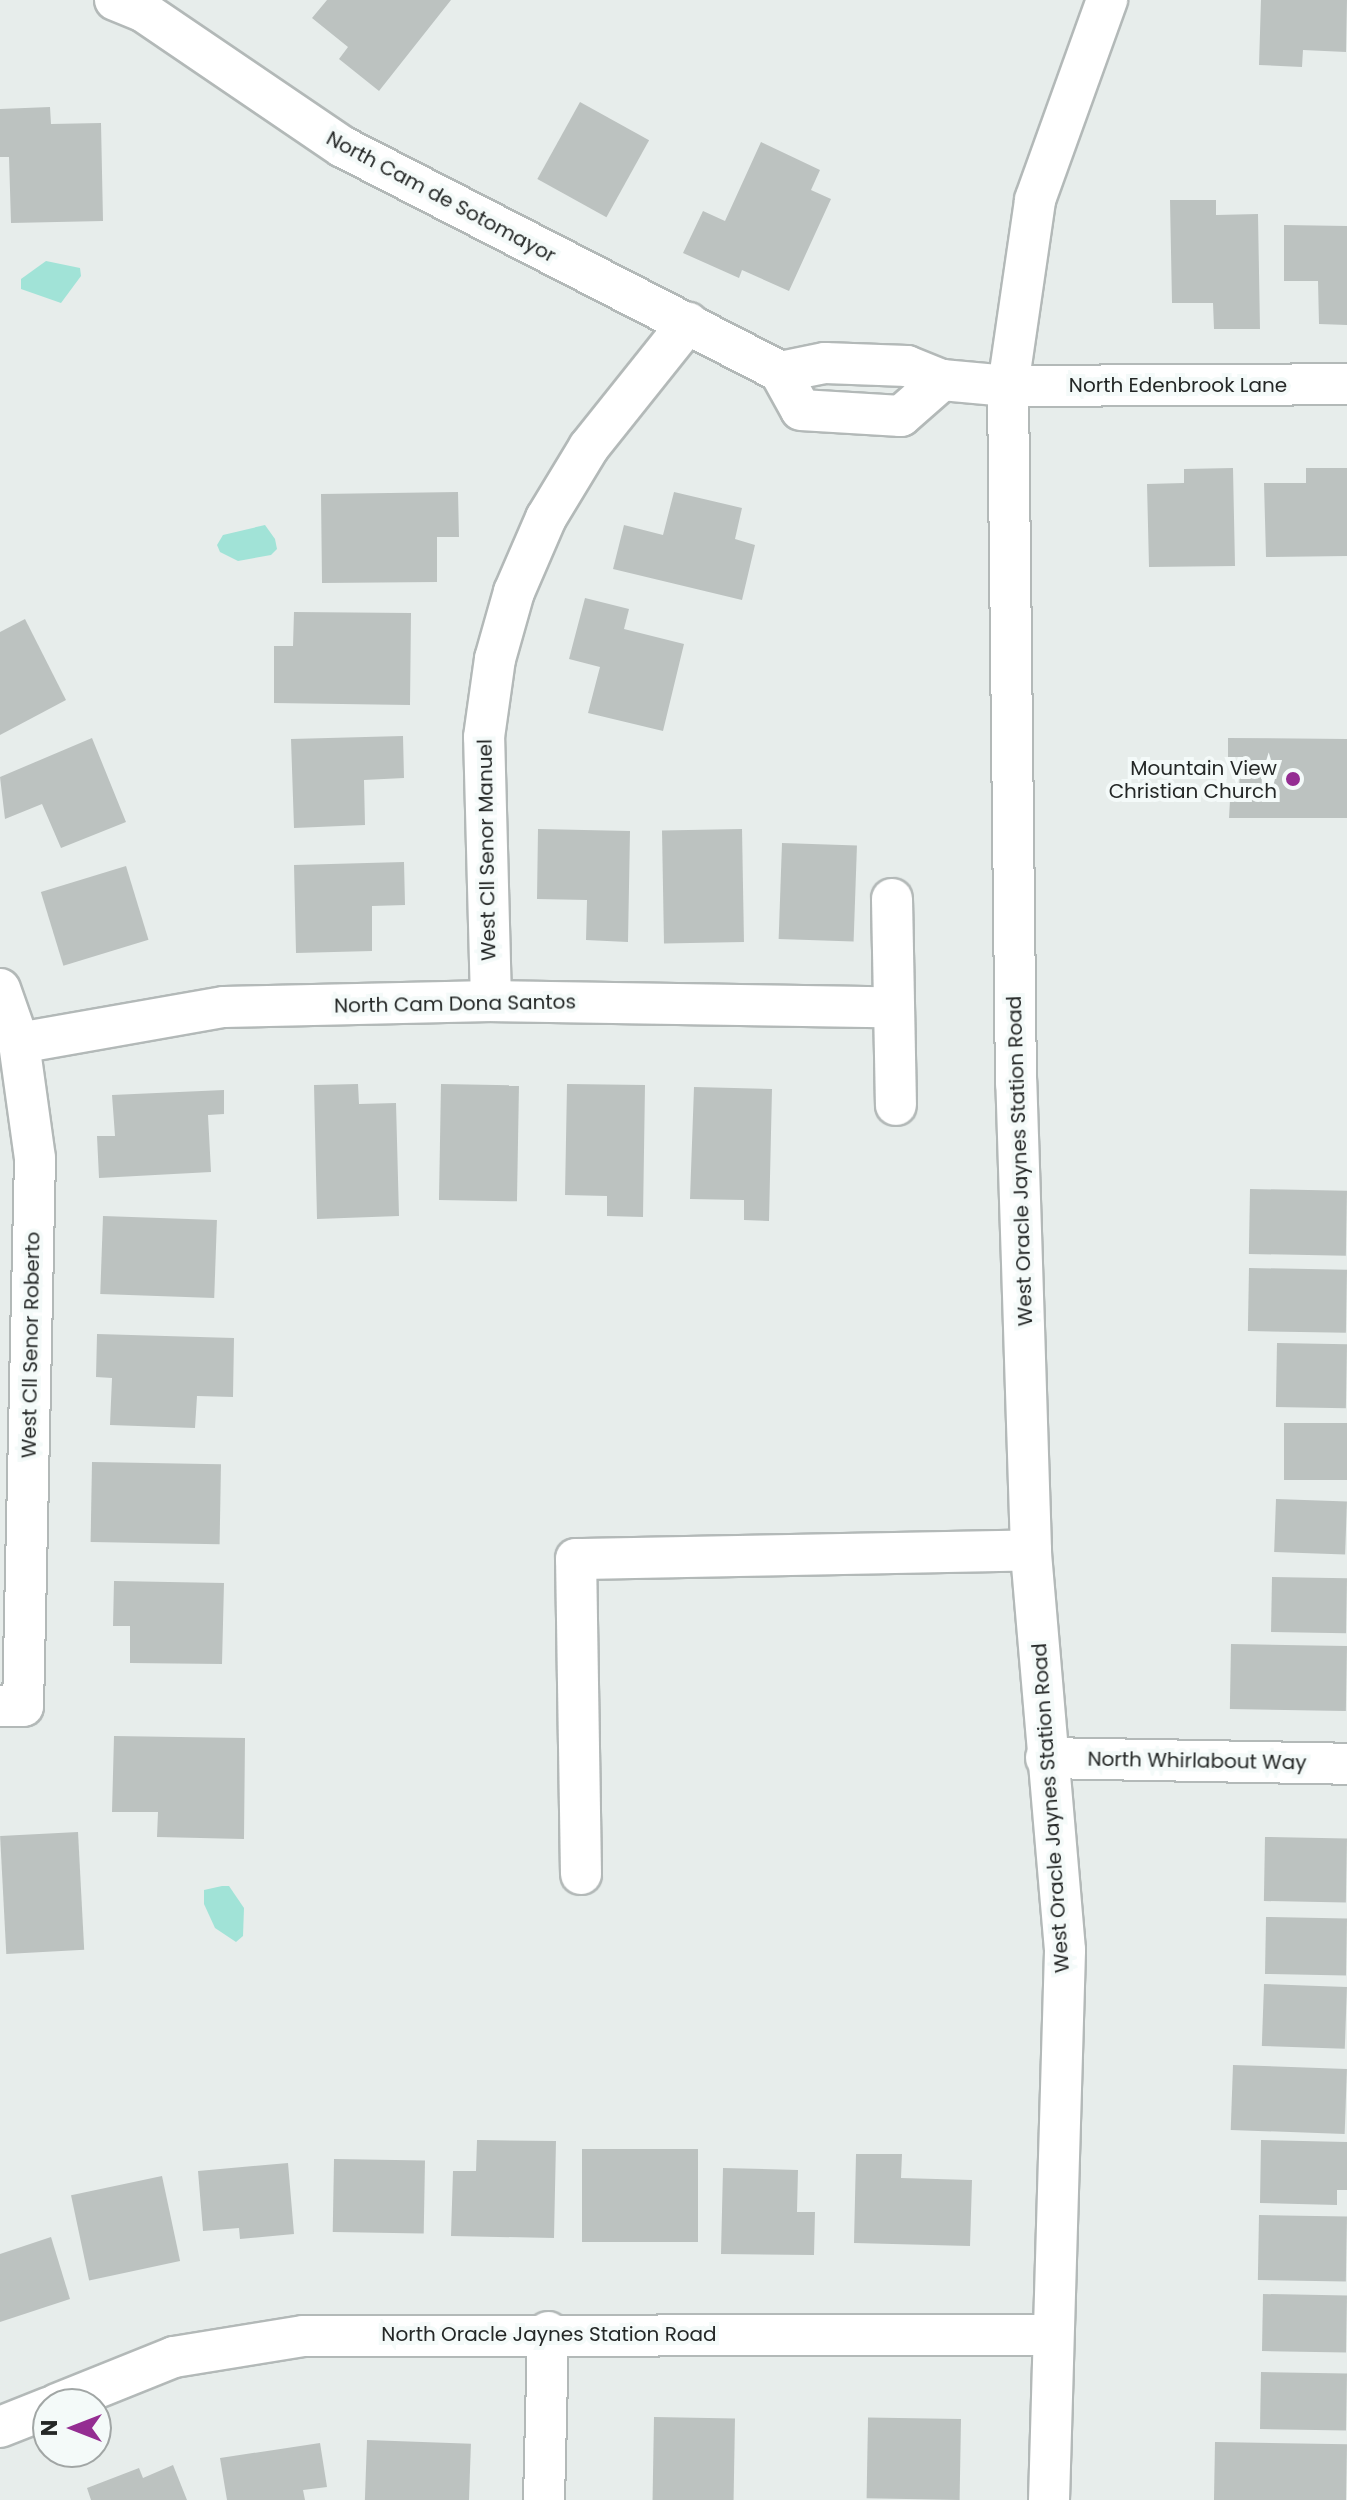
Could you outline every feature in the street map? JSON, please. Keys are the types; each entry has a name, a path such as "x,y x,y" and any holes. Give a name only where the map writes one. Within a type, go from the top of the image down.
{"street":[{"name":"North Cam de Sotomayor","path":"115,0 144,12 343,147 780,372 801,410 901,416 942,380 1008,386"},
{"name":"West Oracle Jaynes Station Road","path":"1049,2500 1051,2335 1065,1950 1046,1758 1031,1550 1016,1084 1008,386 1035,200 1107,0"},
{"name":"West Cll Senor Manuel","path":"491,1001 484,737 495,659 514,592 546,518 589,447 688,323"},
{"name":"North Edenbrook Lane","path":"1008,386 1347,384"},
{"path":"892,899 896,1105"},
{"name":"West Cll Senor Roberto","path":"0,989 19,1043 35,1158 11,1706"},
{"name":"North Cam Dona Santos","path":"19,1043 224,1007 491,1001 894,1007"},
{"path":"581,1874 576,1559 1031,1550"},
{"name":"North Whirlabout Way","path":"1046,1758 1347,1764"},
{"path":"544,2500 548,2332"},
{"name":"North Oracle Jaynes Station Road","path":"97,2388 174,2357 303,2336 548,2332 1051,2335"},
{"path":"0,2427 32,2414"}],"shaded area":[{"path":"46,261 80,268 81,276 61,303 21,289 21,279"},
{"path":"265,525 275,539 277,549 271,555 238,561 220,552 217,545 223,535"},
{"path":"229,1886 244,1908 243,1936 236,1942 215,1928 204,1904 204,1890"}],"building":[{"path":"327,0 451,0 379,91 339,59 348,47 312,18"},
{"path":"1261,0 1347,0 1346,52 1303,50 1302,67 1259,65"},
{"path":"580,102 649,140 606,217 537,179"},
{"path":"50,107 51,124 101,123 103,221 11,223 9,157 0,157 0,109"},
{"path":"761,142 820,170 811,190 831,199 789,291 742,270 739,278 683,253 703,211 725,221"},
{"path":"1170,200 1216,200 1216,215 1258,214 1260,329 1214,329 1213,303 1172,303"},
{"path":"1284,225 1347,226 1347,325 1319,324 1318,281 1284,281"},
{"path":"1233,468 1235,566 1149,567 1147,484 1184,483 1184,469"},
{"path":"1306,468 1347,468 1347,556 1266,557 1264,483 1306,483"},
{"path":"458,492 459,537 437,537 437,582 322,583 321,494"},
{"path":"674,492 742,508 735,539 755,545 742,600 613,569 624,525 663,535"},
{"path":"585,598 629,609 624,629 684,644 663,731 588,713 600,667 569,659"},
{"path":"294,612 411,613 410,705 274,703 274,646 293,646"},
{"path":"25,619 66,700 0,735 0,632"},
{"path":"403,736 404,778 364,780 365,825 294,828 291,739"},
{"path":"92,738 126,822 61,848 42,804 5,819 0,777"},
{"name":"Mountain View Christian Church","path":"1228,738 1347,739 1347,818 1229,818 1230,800 1239,800 1240,757 1228,757"},
{"path":"538,829 630,831 628,942 586,940 587,900 537,899"},
{"path":"742,829 744,942 664,943 662,830"},
{"path":"782,843 857,846 854,942 779,939"},
{"path":"404,862 405,905 372,906 372,951 296,953 294,865"},
{"path":"126,866 149,940 63,966 41,892"},
{"path":"358,1084 359,1104 396,1103 399,1216 317,1219 314,1085"},
{"path":"441,1084 519,1085 517,1201 439,1200"},
{"path":"567,1084 645,1085 643,1217 607,1216 607,1196 565,1195"},
{"path":"694,1087 772,1089 769,1221 744,1220 744,1200 690,1199"},
{"path":"224,1090 224,1114 208,1115 211,1172 99,1178 97,1136 115,1136 112,1095"},
{"path":"1250,1189 1347,1191 1346,1256 1249,1254"},
{"path":"103,1216 217,1220 214,1298 100,1294"},
{"path":"1249,1268 1347,1270 1346,1333 1248,1331"},
{"path":"97,1334 234,1338 233,1397 197,1396 195,1428 110,1425 112,1378 96,1377"},
{"path":"1277,1343 1347,1344 1346,1408 1276,1407"},
{"path":"1284,1423 1347,1423 1347,1480 1284,1480"},
{"path":"92,1462 221,1464 220,1544 91,1542"},
{"path":"1276,1499 1347,1501 1345,1554 1274,1552"},
{"path":"1272,1577 1347,1578 1346,1633 1271,1632"},
{"path":"114,1581 224,1583 222,1664 130,1663 130,1626 113,1626"},
{"path":"1231,1644 1347,1646 1346,1711 1230,1709"},
{"path":"114,1736 245,1738 244,1839 157,1837 158,1812 112,1812"},
{"path":"78,1832 84,1950 6,1954 0,1836"},
{"path":"1265,1837 1347,1838 1346,1902 1264,1901"},
{"path":"1266,1917 1347,1918 1346,1975 1265,1974"},
{"path":"1264,1984 1347,1987 1345,2049 1262,2046"},
{"path":"1233,2065 1347,2069 1345,2134 1231,2130"},
{"path":"477,2140 556,2141 554,2238 451,2236 453,2171 476,2171"},
{"path":"1261,2140 1347,2142 1347,2190 1337,2190 1337,2205 1260,2203"},
{"path":"582,2149 698,2149 698,2242 582,2242"},
{"path":"856,2154 902,2154 901,2178 972,2180 970,2246 854,2243"},
{"path":"334,2159 425,2161 424,2234 333,2232"},
{"path":"288,2163 294,2234 240,2239 239,2228 203,2231 198,2171"},
{"path":"723,2168 798,2170 797,2212 815,2212 814,2255 721,2254"},
{"path":"162,2176 180,2261 89,2280 71,2195"},
{"path":"1259,2215 1347,2217 1346,2282 1258,2280"},
{"path":"51,2237 70,2299 0,2322 0,2254"},
{"path":"1263,2294 1347,2295 1346,2352 1262,2351"},
{"path":"1261,2372 1347,2374 1346,2430 1260,2429"},
{"path":"654,2417 735,2418 734,2500 653,2500"},
{"path":"868,2417 961,2419 960,2500 867,2498"},
{"path":"367,2440 471,2444 469,2500 365,2500"},
{"path":"1215,2442 1347,2444 1346,2500 1214,2500"},
{"path":"320,2443 327,2487 303,2490 305,2500 227,2500 220,2458"},
{"path":"173,2465 187,2500 91,2500 87,2488 139,2468 143,2478"}],"place":[{"name":"Mountain View Christian Church","path":"1293,779"}]}
